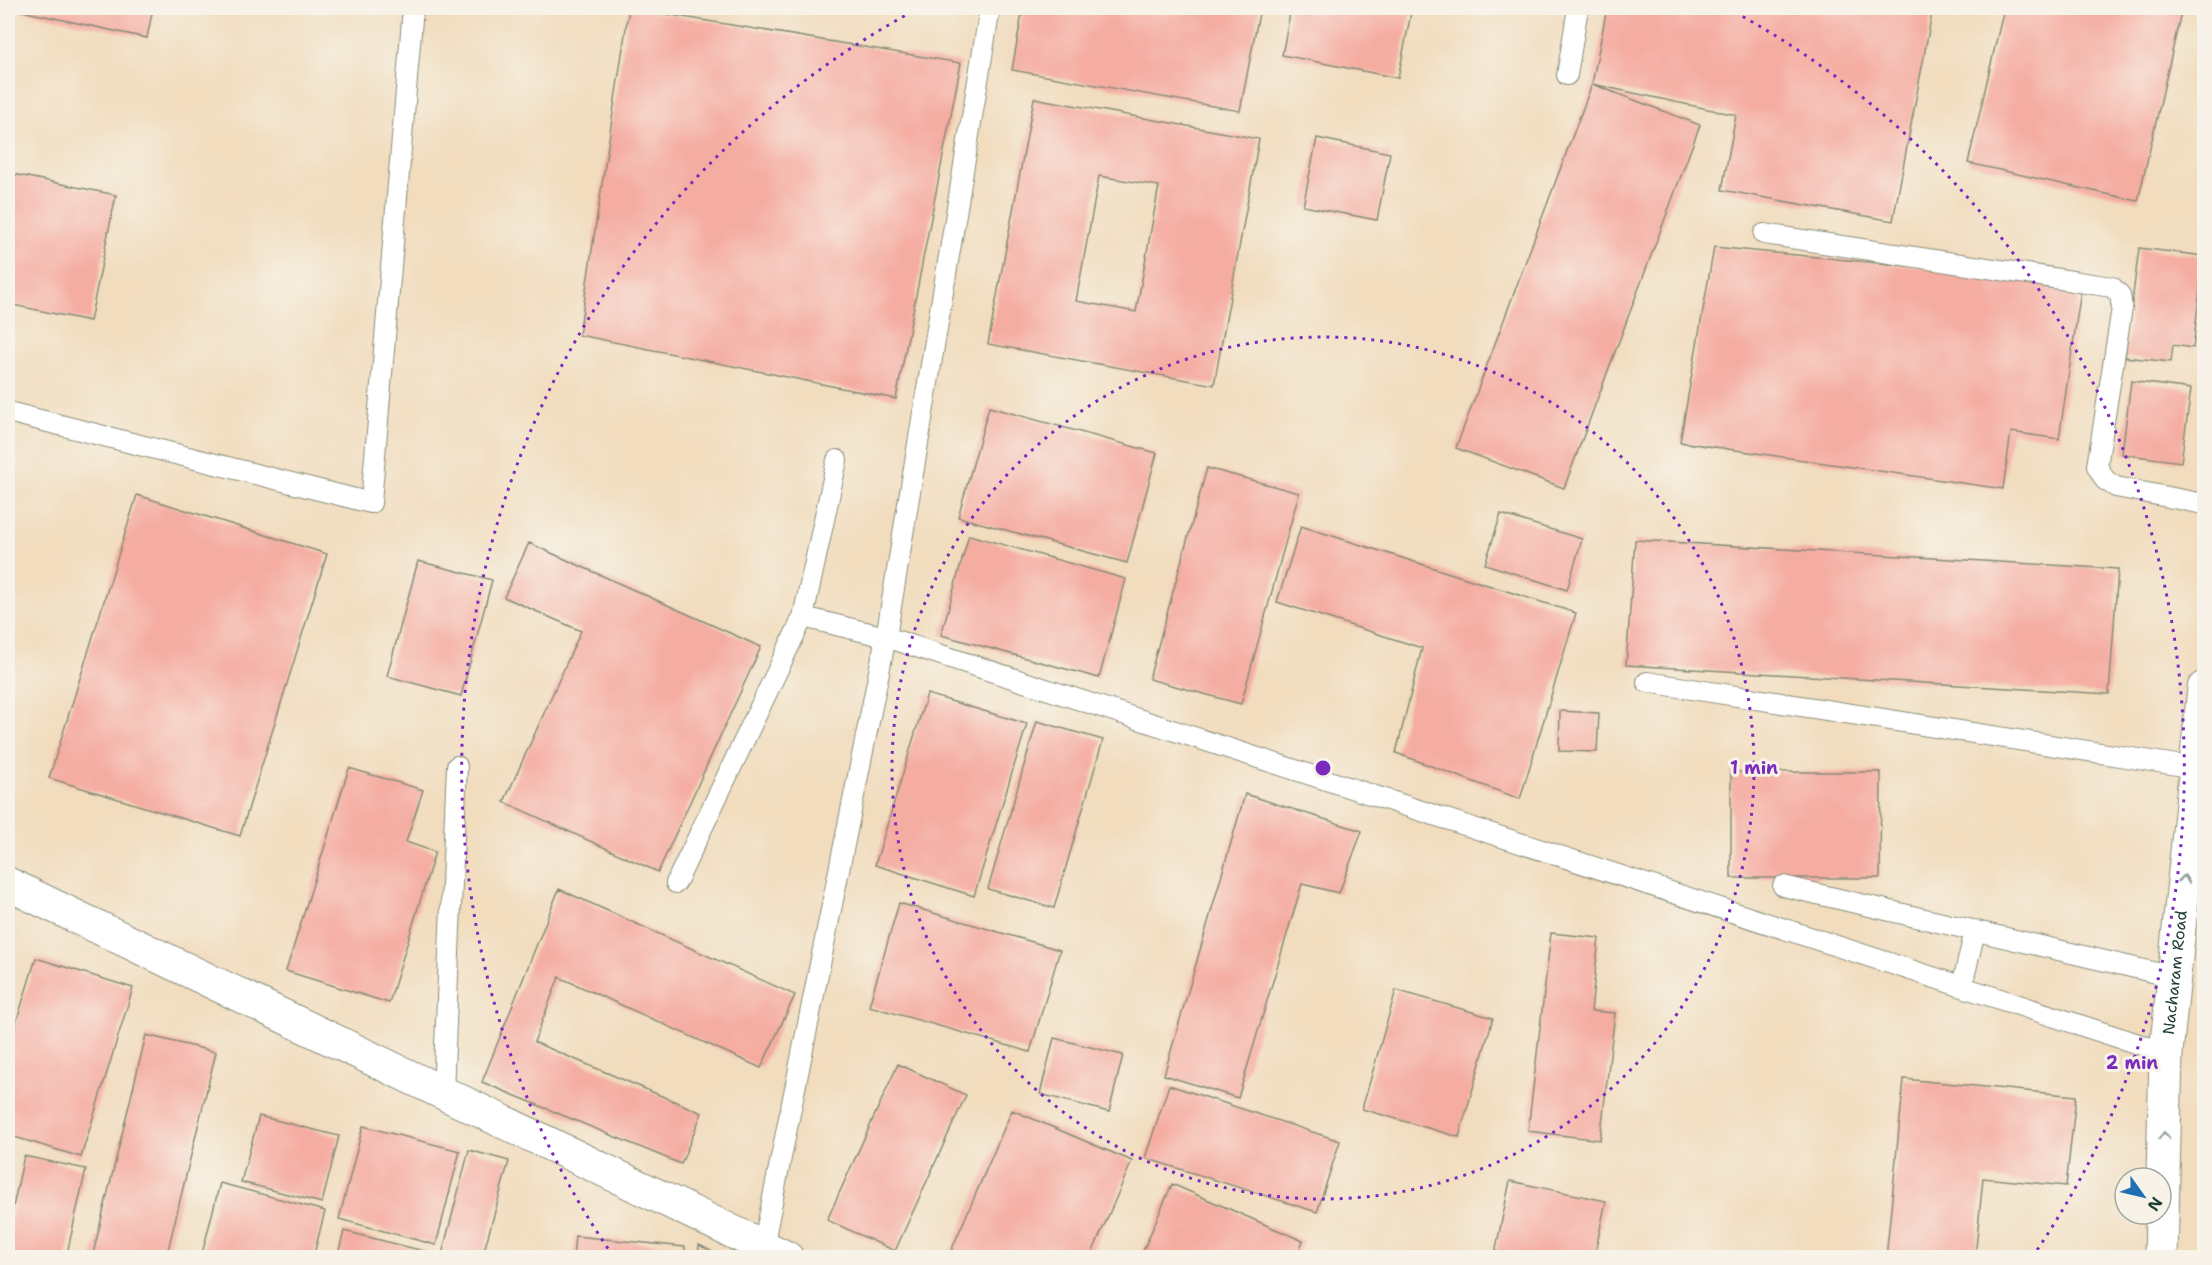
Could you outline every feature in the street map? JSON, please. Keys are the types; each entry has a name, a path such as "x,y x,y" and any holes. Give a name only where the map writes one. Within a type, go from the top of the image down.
{"street":[{"name":"Nacharam Road","path":"2161,1257 2166,1053 2205,688"},
{"path":"8,884 775,1252"}],"lane":[{"path":"8,412 371,503 413,8"},
{"path":"775,1252 886,637 990,8"},
{"path":"1567,75 1578,8"},
{"path":"1764,234 2112,287 2120,296 2122,308 2097,466 2105,480 2116,487 2205,504"},
{"path":"676,884 803,617 837,460"},
{"path":"803,617 886,637 2166,1053"},
{"path":"1647,682 2196,768"},
{"path":"443,1093 456,766"},
{"path":"1783,886 2174,976"},
{"path":"1962,987 1975,931"}],"building":[{"path":"8,8 153,8 147,38"},
{"path":"629,8 961,63 896,399 579,335"},
{"path":"1023,8 1260,8 1240,111 1012,70"},
{"path":"1291,8 1412,8 1398,78 1282,55"},
{"path":"1607,8 1933,8 1893,221 1722,190 1736,115 1592,84"},
{"path":"2004,8 2182,8 2138,201 1968,163"},
{"path":"1592,84 1700,125 1564,488 1456,448"},
{"path":"1034,98 1259,139 1214,385 988,344","holes":["1099,176 1159,186 1136,312 1076,301"]},
{"path":"1317,138 1390,153 1377,220 1303,206"},
{"path":"8,173 116,195 90,321 8,304"},
{"path":"1714,247 2082,283 2059,439 2011,432 2003,489 1680,442"},
{"path":"2139,248 2204,256 2193,348 2173,345 2171,362 2125,357"},
{"path":"2131,381 2191,389 2181,462 2122,454"},
{"path":"989,407 1157,453 1127,563 958,517"},
{"path":"1207,468 1299,493 1241,704 1149,679"},
{"path":"137,495 327,554 240,836 49,778"},
{"path":"1501,514 1582,539 1567,590 1485,564"},
{"path":"1301,526 1576,613 1520,799 1396,753 1422,648 1277,602"},
{"path":"969,535 1126,579 1099,678 941,635"},
{"path":"1635,540 2118,569 2109,694 1626,665"},
{"path":"529,543 761,647 658,872 504,802 581,631 504,597"},
{"path":"418,561 492,580 461,696 387,676"},
{"path":"927,694 1027,724 974,896 875,865"},
{"path":"1560,711 1599,713 1597,752 1559,751"},
{"path":"1037,721 1103,740 1054,908 988,889"},
{"path":"349,768 423,790 406,842 435,852 389,1003 286,971"},
{"path":"1731,772 1881,772 1880,878 1731,878"},
{"path":"1245,794 1362,831 1339,893 1302,884 1238,1098 1164,1075"},
{"path":"559,889 795,995 761,1068 559,977 534,1042 702,1113 681,1164 482,1082"},
{"path":"899,903 1060,950 1030,1052 869,1006"},
{"path":"1551,933 1599,938 1591,1011 1615,1013 1600,1140 1528,1131"},
{"path":"36,958 133,988 81,1157 8,1135 8,1049"},
{"path":"1396,990 1493,1018 1459,1137 1362,1109"},
{"path":"146,1035 216,1052 166,1258 92,1258"},
{"path":"1054,1038 1123,1055 1109,1112 1040,1094"},
{"path":"898,1064 966,1095 895,1251 827,1220"},
{"path":"1904,1079 2076,1096 2066,1186 1983,1178 1975,1258 1886,1258"},
{"path":"1169,1085 1340,1141 1317,1212 1145,1158"},
{"path":"1012,1110 1132,1161 1090,1258 948,1258"},
{"path":"259,1116 339,1136 322,1203 241,1182"},
{"path":"363,1126 460,1151 436,1245 339,1219"},
{"path":"469,1150 509,1161 482,1258 441,1258"},
{"path":"24,1156 86,1169 66,1258 8,1258 8,1230"},
{"path":"1510,1181 1606,1201 1594,1258 1494,1258"},
{"path":"220,1183 325,1211 313,1258 201,1258"},
{"path":"1172,1184 1303,1241 1296,1258 1140,1258"},
{"path":"344,1231 428,1252 427,1258 337,1258"},
{"path":"575,1236 685,1247 684,1258 573,1258"},
{"path":"699,1245 726,1258 698,1258"}]}
